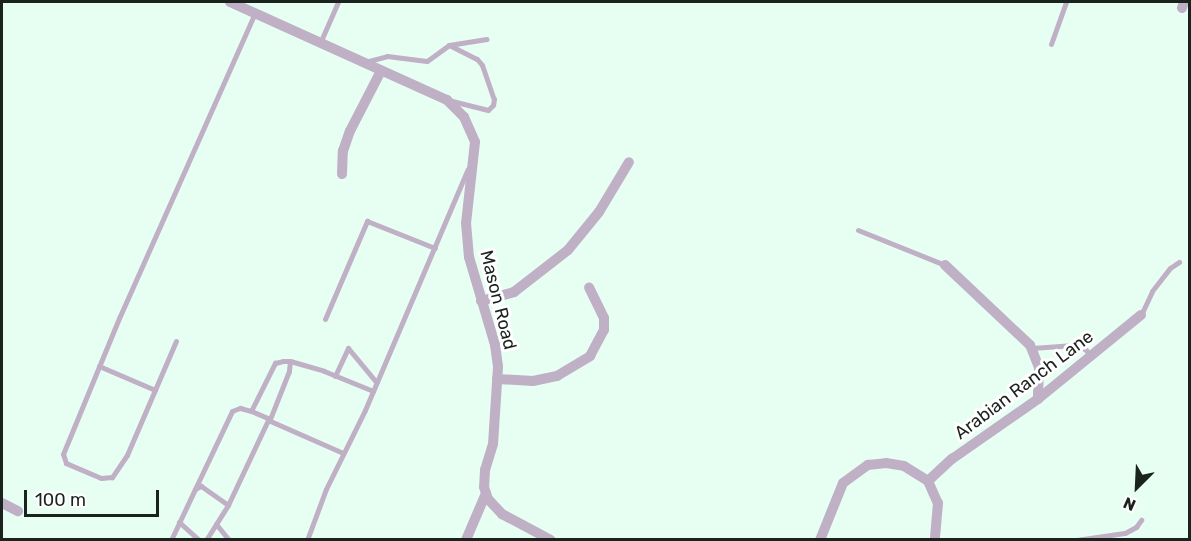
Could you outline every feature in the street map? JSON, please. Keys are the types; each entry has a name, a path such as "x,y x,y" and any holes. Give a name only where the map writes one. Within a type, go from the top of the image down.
{"street":[{"name":"Mason Road","path":"230,2 447,100 464,117 475,142 466,223 469,257 495,345 497,379 493,444 485,470 486,493"},
{"path":"342,174 346,141 381,71"},
{"path":"482,300 514,292 568,250 599,212 629,162"},
{"path":"945,265 1032,348 1039,368 1038,399"},
{"path":"497,379 533,381 557,376 590,356 604,330 604,318 589,287"},
{"name":"Arabian Ranch Lane","path":"928,481 952,459 1038,399 1141,315"},
{"path":"820,540 843,483 857,470 868,465 886,463 904,466 928,481 939,503 935,540"},
{"path":"466,540 486,493 502,514 546,538"},
{"path":"2,503 18,511"}],"lane":[{"path":"320,43 338,2"},
{"path":"1051,44 1066,2"},
{"path":"176,341 127,455 112,477 101,478 66,463 63,454 99,366 255,13"},
{"path":"364,62 387,56 427,62 449,45 487,39"},
{"path":"447,100 488,110 494,105 482,65 477,59 449,45"},
{"path":"307,540 326,489 373,391 471,162"},
{"path":"325,319 368,220 435,248"},
{"path":"858,230 945,265"},
{"path":"1141,315 1152,291 1170,268 1179,262"},
{"path":"1032,348 1074,345 1085,349 1091,356"},
{"path":"335,376 348,348 376,383"},
{"path":"251,411 275,363 290,361 373,391"},
{"path":"206,540 242,479 261,429 270,419 284,388 290,361"},
{"path":"99,366 155,390"},
{"path":"171,540 232,411 240,408 251,411 343,453"},
{"path":"195,489 201,486 228,505"},
{"path":"1076,540 1125,533 1136,527 1141,520"},
{"path":"179,522 199,540"},
{"path":"216,524 229,540"}]}
